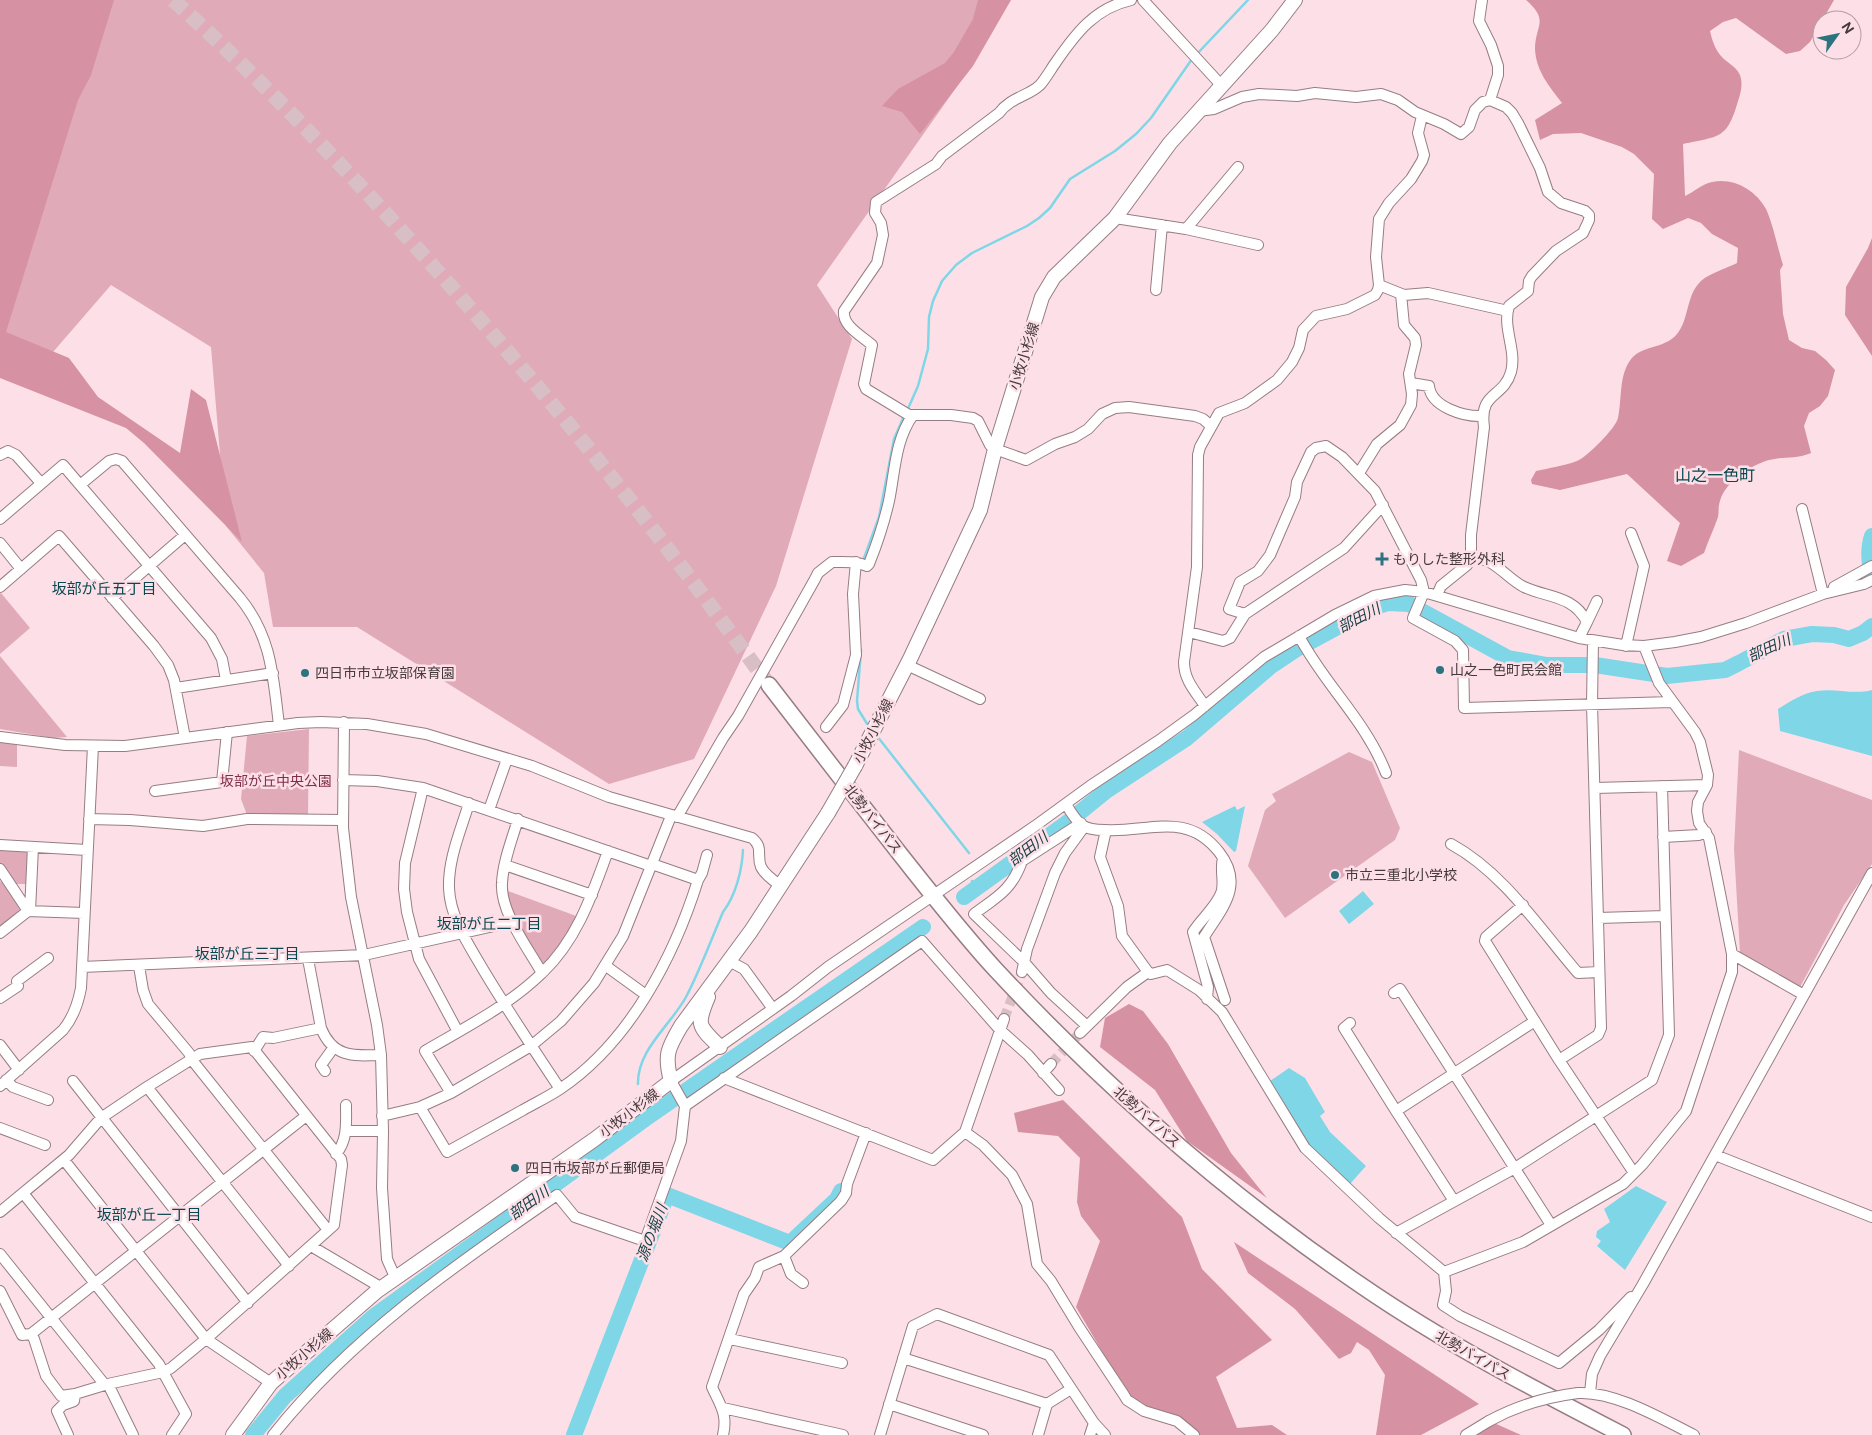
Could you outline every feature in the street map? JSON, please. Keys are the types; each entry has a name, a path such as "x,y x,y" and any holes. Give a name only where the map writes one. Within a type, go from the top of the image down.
{"highway":[{"name":"北勢バイパス","path":"769,685 932,895 995,968 1062,1038 1121,1094 1244,1201 1362,1287 1494,1367 1623,1435"}],"main road":[{"name":"小牧小杉線","path":"233,1435 271,1383 395,1277 674,1085 667,1065 670,1045 681,1026 781,886 828,813 855,766 907,666 980,510 995,449 1042,297 1054,277 1115,218 1170,143 1272,30 1295,0"},
{"path":"716,978 701,1013 700,1024 705,1033 720,1047"}],"street":[{"path":"1131,0 1119,3 1093,17 1066,48 1039,86 1005,105 999,113 942,156 936,164 876,202 875,213 881,223 883,235 877,263 844,311 844,317 848,325 872,345 864,384 866,389 908,414 951,415 973,418 978,421 990,445 995,449 1026,460 1055,444 1075,437 1108,410 1123,407 1195,416 1203,419 1211,426"},
{"path":"1144,0 1222,86"},
{"path":"1482,0 1479,21 1491,45 1498,66 1498,75 1490,100"},
{"path":"1198,111 1214,109 1242,97 1259,94 1297,96 1315,92 1356,97 1381,94 1398,100 1422,116 1436,120 1461,134 1469,127 1476,110 1483,102 1490,100 1506,107 1515,116 1540,168 1548,192 1561,203 1585,211 1590,217 1583,233 1556,251 1545,262 1529,281 1528,291 1512,303 1508,311 1513,359 1512,369 1507,384 1487,401 1483,410 1484,427 1470,558 1466,565 1441,586 1437,596"},
{"path":"1205,706 1187,681 1184,673 1197,567 1197,466 1200,447 1219,413 1245,403 1277,380 1292,362 1299,348 1303,330 1316,316 1341,311 1375,295 1379,285 1376,257 1379,219 1389,203 1412,179 1422,161 1424,155 1418,133 1422,116"},
{"path":"1186,229 1238,167"},
{"path":"1115,218 1186,229 1258,246"},
{"path":"1156,290 1162,225"},
{"path":"1379,285 1401,294 1428,294 1508,311"},
{"path":"1359,473 1377,444 1400,425 1411,400 1410,367 1416,352 1416,345 1415,338 1404,325 1401,294"},
{"path":"1411,383 1428,386 1433,397 1440,405 1474,416 1483,416"},
{"path":"826,727 843,705 856,655 853,594 860,563 882,530 899,441 908,414"},
{"path":"1245,614 1230,609 1240,582 1258,571 1270,555 1295,497 1298,482 1311,452 1321,446 1330,447 1376,491 1421,580 1424,592 1413,618 1455,642 1463,650 1464,708 1672,702"},
{"path":"0,455 8,451 16,455 42,483"},
{"path":"80,485 112,459 124,463 248,608 264,638 272,662 279,725"},
{"path":"0,519 62,464 211,638 222,659 226,680"},
{"path":"1189,632 1224,642 1230,638 1245,614 1344,548 1383,505"},
{"path":"1802,509 1823,594"},
{"path":"1626,646 1644,566 1631,533"},
{"path":"112,598 185,535"},
{"path":"0,587 59,536 161,656 171,673 176,688 185,738"},
{"path":"0,543 21,569"},
{"path":"1470,558 1478,557 1486,560 1522,586 1561,598 1580,610 1587,622"},
{"path":"382,1116 420,1107 451,1093 531,1046 561,1021 586,994 606,966 630,921 651,865 674,816 738,716 818,574 832,562 860,563"},
{"path":"1823,594 1872,566"},
{"path":"273,1435 320,1384 394,1314 429,1285 558,1195 576,1216 645,1241 681,1141 684,1102 674,1085 720,1047 828,967 932,895 1068,807 1090,786 1158,742 1264,657 1374,596 1405,590 1424,592 1579,638 1626,646 1644,646 1700,637 1746,623 1823,594 1868,582"},
{"path":"1579,638 1597,601"},
{"path":"1300,638 1366,733 1386,773"},
{"path":"1559,1060 1598,1035 1601,1028 1592,704 1593,641"},
{"path":"1444,1272 1523,1242 1623,1184 1634,1173 1686,1111 1732,972 1732,954 1709,838 1699,823 1697,811 1698,802 1707,785 1708,775 1700,742 1695,732 1659,683 1644,646"},
{"path":"907,666 980,699"},
{"path":"176,688 273,673"},
{"path":"0,737 65,745 125,746 279,725 344,722 407,730 532,766 600,794 747,836 759,846 760,865 764,871 781,886"},
{"path":"344,722 342,820 351,897 364,955 381,1055 382,1188 387,1259 395,1277"},
{"path":"155,791 222,782 228,732"},
{"path":"48,1100 3,1083 57,1037 68,1024 79,1000 93,746"},
{"path":"489,810 507,758"},
{"path":"342,780 377,781 423,788 698,880"},
{"path":"1595,788 1707,785"},
{"path":"1396,1233 1515,1168 1652,1080 1669,1034 1662,786"},
{"path":"423,788 407,851 404,872 407,912 419,959 458,1032"},
{"path":"469,803 452,857 449,880 450,902 462,933 505,1005 560,1089"},
{"path":"1068,807 1081,824 1106,830 1178,826 1210,842 1224,858 1228,868 1230,893 1204,937 1225,1000"},
{"path":"89,820 130,820 197,826 247,819 342,820"},
{"path":"518,819 505,865 502,883 503,896 512,922 542,974"},
{"path":"1023,967 1026,949 1055,873 1081,824"},
{"path":"1081,824 1022,861 1019,872 1009,888 974,914 1083,1029 1128,987 1148,972"},
{"path":"1106,830 1100,857 1118,906 1122,936 1148,972 1151,974 1167,970 1199,990 1222,1012 1305,1148 1396,1233 1444,1272 1446,1291 1443,1305 1460,1316 1559,1363 1599,1330 1643,1284"},
{"path":"1663,837 1699,836 1706,832"},
{"path":"1451,844 1473,857 1523,905 1578,973 1599,972"},
{"path":"0,846 87,850"},
{"path":"29,911 33,847"},
{"path":"451,1093 425,1051 505,1005 542,974 568,942 582,919 608,851"},
{"path":"420,1107 447,1152 560,1089 579,1074 606,1047 646,995 672,950 707,856"},
{"path":"1207,999 1208,987 1193,932 1211,910 1222,891 1221,867 1224,858"},
{"path":"505,865 592,895"},
{"path":"0,869 29,911"},
{"path":"1590,1393 1592,1374 1600,1356 1643,1284 1872,873"},
{"path":"1523,905 1486,937 1485,941 1559,1060 1634,1173"},
{"path":"0,933 29,911 84,913"},
{"path":"1598,918 1665,916"},
{"path":"82,967 308,959 364,955 512,922"},
{"path":"684,1102 724,1078 922,941 1000,1030 1028,1055 1059,1090"},
{"path":"1732,954 1804,995"},
{"path":"0,998 18,986 17,981 48,958"},
{"path":"308,959 324,1036 334,1047 350,1055 381,1055"},
{"path":"729,961 744,969 773,1009"},
{"path":"139,966 143,990 148,1004 189,1053 192,1060 328,1230"},
{"path":"606,966 646,995"},
{"path":"1394,993 1400,989 1551,1225"},
{"path":"724,1078 932,1160 965,1132 1004,1018"},
{"path":"1396,1111 1535,1021"},
{"path":"1350,1023 1344,1028 1454,1201"},
{"path":"254,1051 263,1037 273,1038 322,1028"},
{"path":"0,1045 18,1070"},
{"path":"0,1212 64,1160 102,1118 200,1054 249,1047 341,1159 342,1165 334,1226 248,1303 171,1368 163,1372 61,1396 46,1376 31,1334"},
{"path":"325,1071 321,1065 334,1047"},
{"path":"1043,1073 1051,1064"},
{"path":"73,1081 248,1303"},
{"path":"147,1087 289,1266"},
{"path":"336,1154 343,1147 346,1132 346,1105"},
{"path":"0,1291 22,1335 31,1334 306,1116"},
{"path":"0,1128 46,1145"},
{"path":"346,1132 383,1131"},
{"path":"965,1132 983,1144 1012,1174 1027,1204 1037,1264 1051,1281 1127,1400 1144,1411 1177,1421 1194,1435"},
{"path":"723,1435 725,1428 723,1408 712,1387 744,1294 754,1278 758,1267 784,1256 830,1212 846,1193 847,1184 866,1133"},
{"path":"1715,1155 1872,1217"},
{"path":"64,1160 206,1339 271,1383"},
{"path":"23,1193 159,1364 186,1414 172,1435"},
{"path":"311,1246 382,1288"},
{"path":"0,1254 106,1384 133,1435"},
{"path":"784,1256 791,1274 803,1283"},
{"path":"880,1435 913,1326 937,1314 1049,1355 1094,1423 1105,1435"},
{"path":"730,1339 842,1364"},
{"path":"902,1358 1047,1404"},
{"path":"1038,1435 1047,1404 1071,1388"},
{"path":"1466,1435 1522,1405 1578,1393 1590,1393 1640,1409 1694,1435"},
{"path":"68,1435 57,1411 63,1404 74,1401 75,1394"},
{"path":"888,1404 983,1435"},
{"path":"723,1408 843,1435"},
{"path":"1090,1435 1094,1423"}],"green space":[{"path":"92,0 990,0 958,85 817,285 852,339 776,586 694,759 609,784 357,627 273,627 264,573 226,526 211,347 111,285 47,359 2,336"},
{"path":"0,594 30,628 0,654"},
{"path":"0,656 67,737 53,738 0,729"},
{"name":"坂部が丘中央公園","path":"309,729 308,816 247,815 241,799 247,736"},
{"path":"0,741 17,743 17,767 0,766"},
{"path":"1739,750 1872,800 1872,864 1844,905 1799,989 1740,953 1734,849"},
{"path":"1349,752 1372,762 1400,828 1395,840 1285,918 1248,866 1265,810 1276,801 1272,794"},
{"path":"0,848 30,850 29,884 15,884 0,863"},
{"path":"3,880 22,907 0,928 0,882"},
{"path":"505,890 579,917 545,967 541,966 511,912"}],"shaded area":[{"path":"0,0 114,0 91,75 78,100 6,332 69,358 98,397 180,453 191,389 206,400 242,542 144,443 126,428 0,378"},
{"path":"978,0 1011,0 973,66 920,134 902,112 882,106 898,89 945,63 954,52 973,19"},
{"path":"1526,0 1834,0 1828,10 1812,10 1812,38 1800,51 1786,54 1736,18 1723,22 1710,31 1719,53 1740,75 1741,91 1734,114 1725,130 1713,137 1683,144 1685,196 1708,183 1728,181 1750,191 1762,202 1771,222 1783,265 1780,270 1783,314 1789,340 1802,348 1815,351 1835,370 1828,396 1820,406 1809,413 1804,426 1811,453 1762,462 1747,470 1733,481 1727,487 1719,503 1718,517 1704,553 1681,566 1667,561 1680,523 1627,474 1560,490 1532,484 1531,480 1536,471 1577,461 1607,435 1618,418 1622,382 1629,362 1639,352 1666,343 1677,334 1684,322 1695,288 1707,277 1737,263 1738,248 1712,234 1701,223 1688,218 1663,229 1652,219 1654,174 1634,154 1622,147 1581,133 1553,134 1540,140 1535,120 1562,103 1544,78 1538,64 1535,49 1540,23 1538,13"},
{"path":"1872,238 1872,356 1845,315 1846,287"},
{"path":"1129,1004 1143,1011 1168,1044 1231,1153 1267,1198 1187,1141 1155,1090 1100,1047 1105,1018"},
{"path":"1063,1100 1182,1217 1202,1269 1272,1340 1216,1377 1237,1428 1272,1425 1287,1435 1200,1435 1146,1407 1127,1394 1076,1307 1100,1241 1081,1216 1077,1202 1080,1158 1058,1136 1018,1132 1014,1113"},
{"path":"1234,1242 1479,1404 1421,1435 1376,1435 1385,1375 1369,1350 1357,1342 1351,1353 1339,1359 1295,1309 1248,1273"},
{"path":"1494,1423 1521,1435 1476,1435"}],"water":[{"path":"1824,690 1858,692 1872,690 1872,756 1780,731 1778,709 1802,695"},
{"path":"1235,806 1237,810 1245,806 1236,851 1234,852 1217,834 1202,822"},
{"path":"1363,891 1374,904 1349,924 1339,911"},
{"path":"1289,1068 1305,1078 1325,1112 1320,1116 1330,1132 1366,1166 1350,1184 1310,1146 1270,1081"},
{"path":"1636,1186 1667,1202 1625,1270 1597,1246 1601,1241 1596,1237 1597,1231 1610,1222 1604,1209"}],"waterway":[{"path":"1196,55 1248,0"},
{"path":"907,411 918,386 928,349 929,317 933,301 942,281 956,265 972,253 1027,226 1039,218 1050,208 1070,179 1115,151 1136,134 1151,118 1192,59"},
{"path":"863,561 879,517 894,439 904,416"},
{"name":"部田川","path":"1872,536 1869,553 1872,579"},
{"name":"部田川","path":"964,897 1068,822 1106,791 1187,738 1271,666 1295,650 1373,608 1388,603 1409,604 1508,658 1547,665 1595,665 1667,676 1725,670 1784,639 1812,634 1834,635 1849,639 1863,633 1872,626"},
{"path":"861,650 857,701 858,709 869,727"},
{"path":"877,736 969,853"},
{"path":"638,1084 643,1060 686,997 701,966 723,912 735,890 740,874 743,850"},
{"path":"972,881 973,890"},
{"name":"部田川","path":"253,1435 285,1396 373,1317 645,1119 923,927"},
{"name":"源の堀川","path":"574,1435 667,1195 790,1243 837,1199 841,1191"}],"tunnel":[{"path":"173,0 257,79 310,133 389,217 474,312 630,500 769,685"},
{"path":"1004,1019 1022,972"},
{"path":"1051,1064 1080,1033"}],"place":[{"name":"もりした整形外科","path":"1382,559"},
{"name":"山之一色町民会館","path":"1440,670"},
{"name":"四日市市立坂部保育園","path":"305,673"},
{"name":"市立三重北小学校","path":"1335,875"},
{"name":"四日市坂部が丘郵便局","path":"515,1168"}],"district":[{"name":"山之一色町","path":"1715,475"},
{"name":"坂部が丘五丁目","path":"104,589"},
{"name":"坂部が丘二丁目","path":"489,924"},
{"name":"坂部が丘三丁目","path":"247,954"},
{"name":"坂部が丘一丁目","path":"149,1215"}]}
